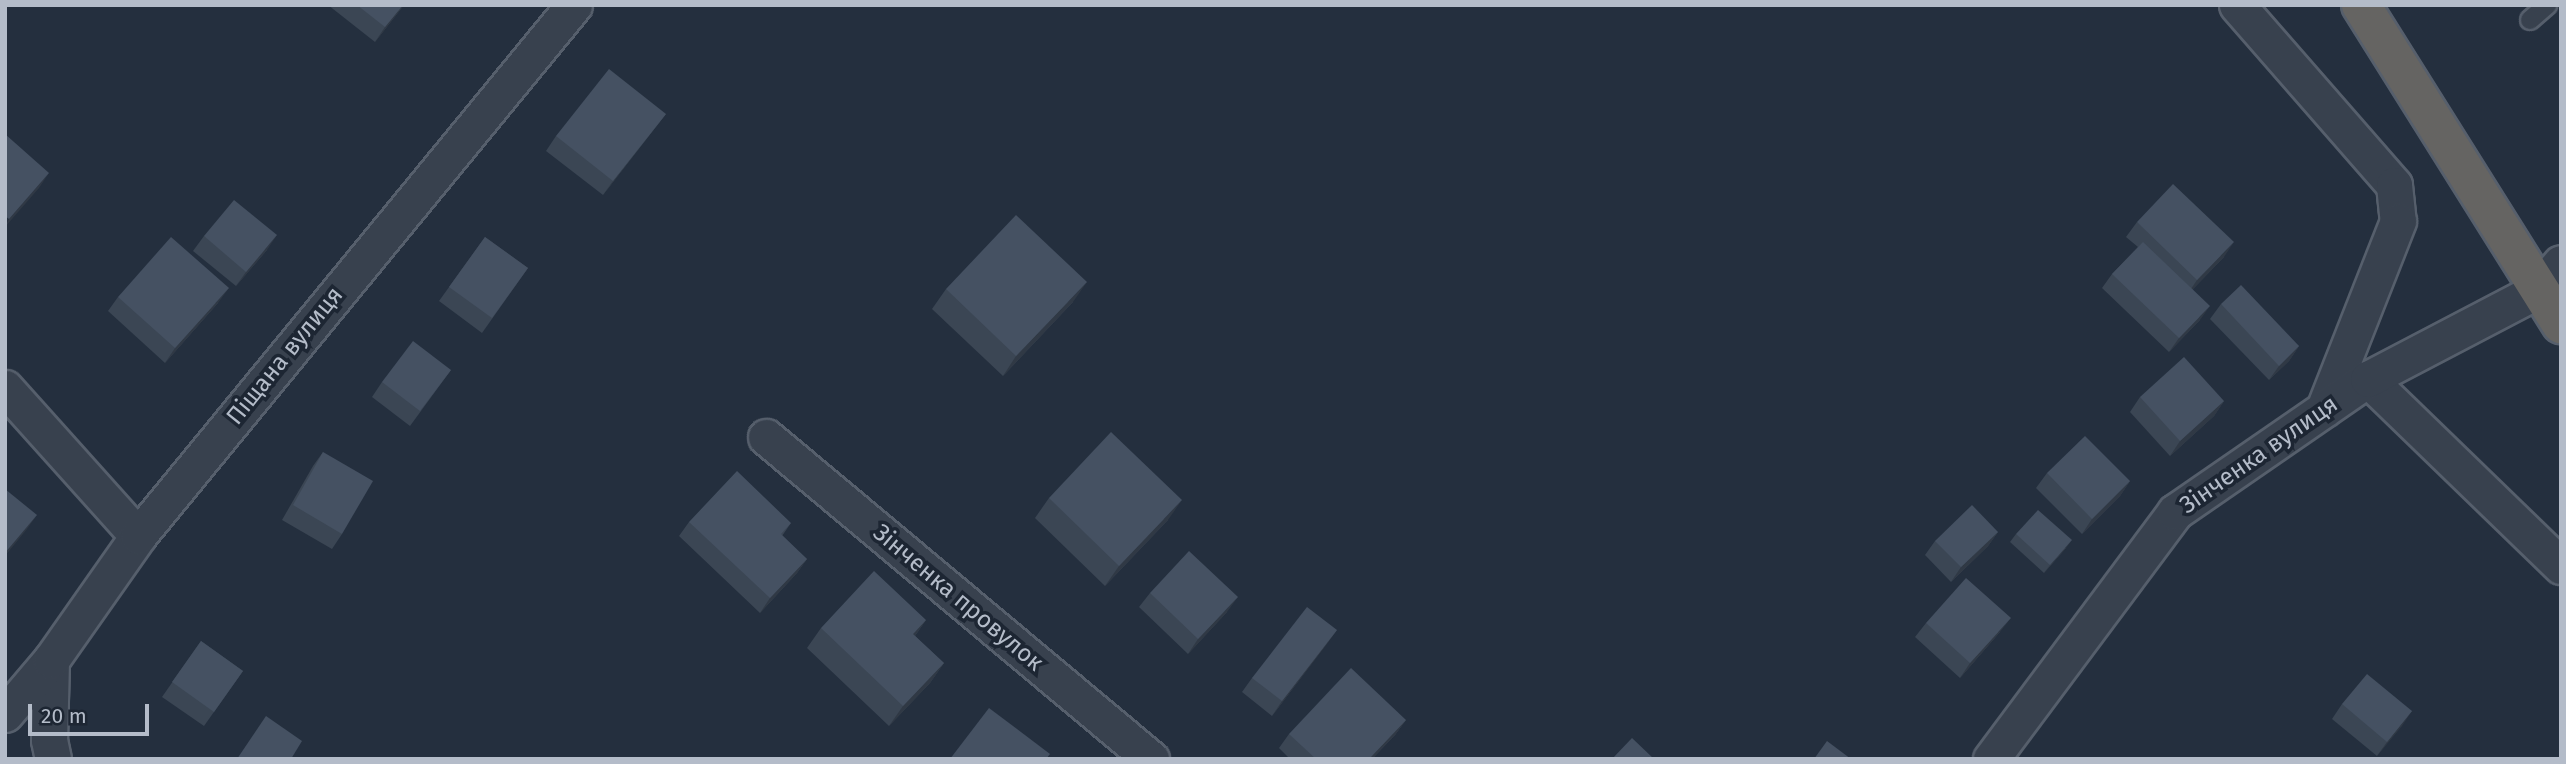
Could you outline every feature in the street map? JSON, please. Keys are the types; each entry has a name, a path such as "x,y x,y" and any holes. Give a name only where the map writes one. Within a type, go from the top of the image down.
{"highway":[{"path":"2361,5 2550,277 2561,324"}],"street":[{"name":"Піщана вулиця","path":"5,714 51,660 138,536 574,5"},
{"path":"2237,5 2394,185 2398,220 2324,409"},
{"name":"Зінченка вулиця","path":"1991,759 2175,512 2368,379 2550,277"},
{"path":"2368,379 2445,459 2561,566"},
{"path":"5,388 138,536"},
{"name":"Зінченка провулок","path":"766,437 1151,759"},
{"path":"51,660 49,740 53,759"}],"lane":[{"path":"2530,20 2547,5"}],"building":[{"path":"357,5 403,5 385,27"},
{"path":"609,69 666,114 613,181 556,136"},
{"path":"5,134 49,173 9,219 5,216"},
{"path":"2173,184 2234,242 2197,280 2137,222"},
{"path":"234,200 277,235 246,272 204,236"},
{"path":"1016,215 1087,282 1016,356 946,289"},
{"path":"171,237 229,288 175,348 118,297"},
{"path":"485,237 528,268 492,318 449,287"},
{"path":"2143,242 2210,306 2179,338 2112,274"},
{"path":"2241,285 2299,346 2279,366 2221,304"},
{"path":"413,341 451,370 420,411 382,382"},
{"path":"2184,357 2224,401 2180,441 2140,397"},
{"path":"1111,432 1182,500 1119,566 1049,498"},
{"path":"2085,436 2130,481 2092,519 2047,473"},
{"path":"323,452 373,481 342,534 293,505"},
{"path":"737,471 791,523 781,534 807,559 770,598 689,522"},
{"path":"5,489 37,515 5,553"},
{"path":"1972,505 1998,532 1961,567 1935,541"},
{"path":"2038,510 2072,540 2050,565 2016,534"},
{"path":"1189,551 1238,597 1198,639 1150,593"},
{"path":"874,571 926,620 913,634 944,663 903,706 821,628"},
{"path":"1966,578 2011,618 1970,663 1926,623"},
{"path":"1307,607 1337,630 1282,701 1252,678"},
{"path":"201,641 243,671 214,712 172,682"},
{"path":"1351,668 1406,720 1369,759 1316,759 1289,734"},
{"path":"2367,674 2412,711 2387,742 2342,704"},
{"path":"989,708 1050,754 1046,759 950,759"},
{"path":"266,716 302,741 291,759 237,759"},
{"path":"1632,738 1654,759 1612,759"},
{"path":"1827,741 1851,759 1814,759"}]}
